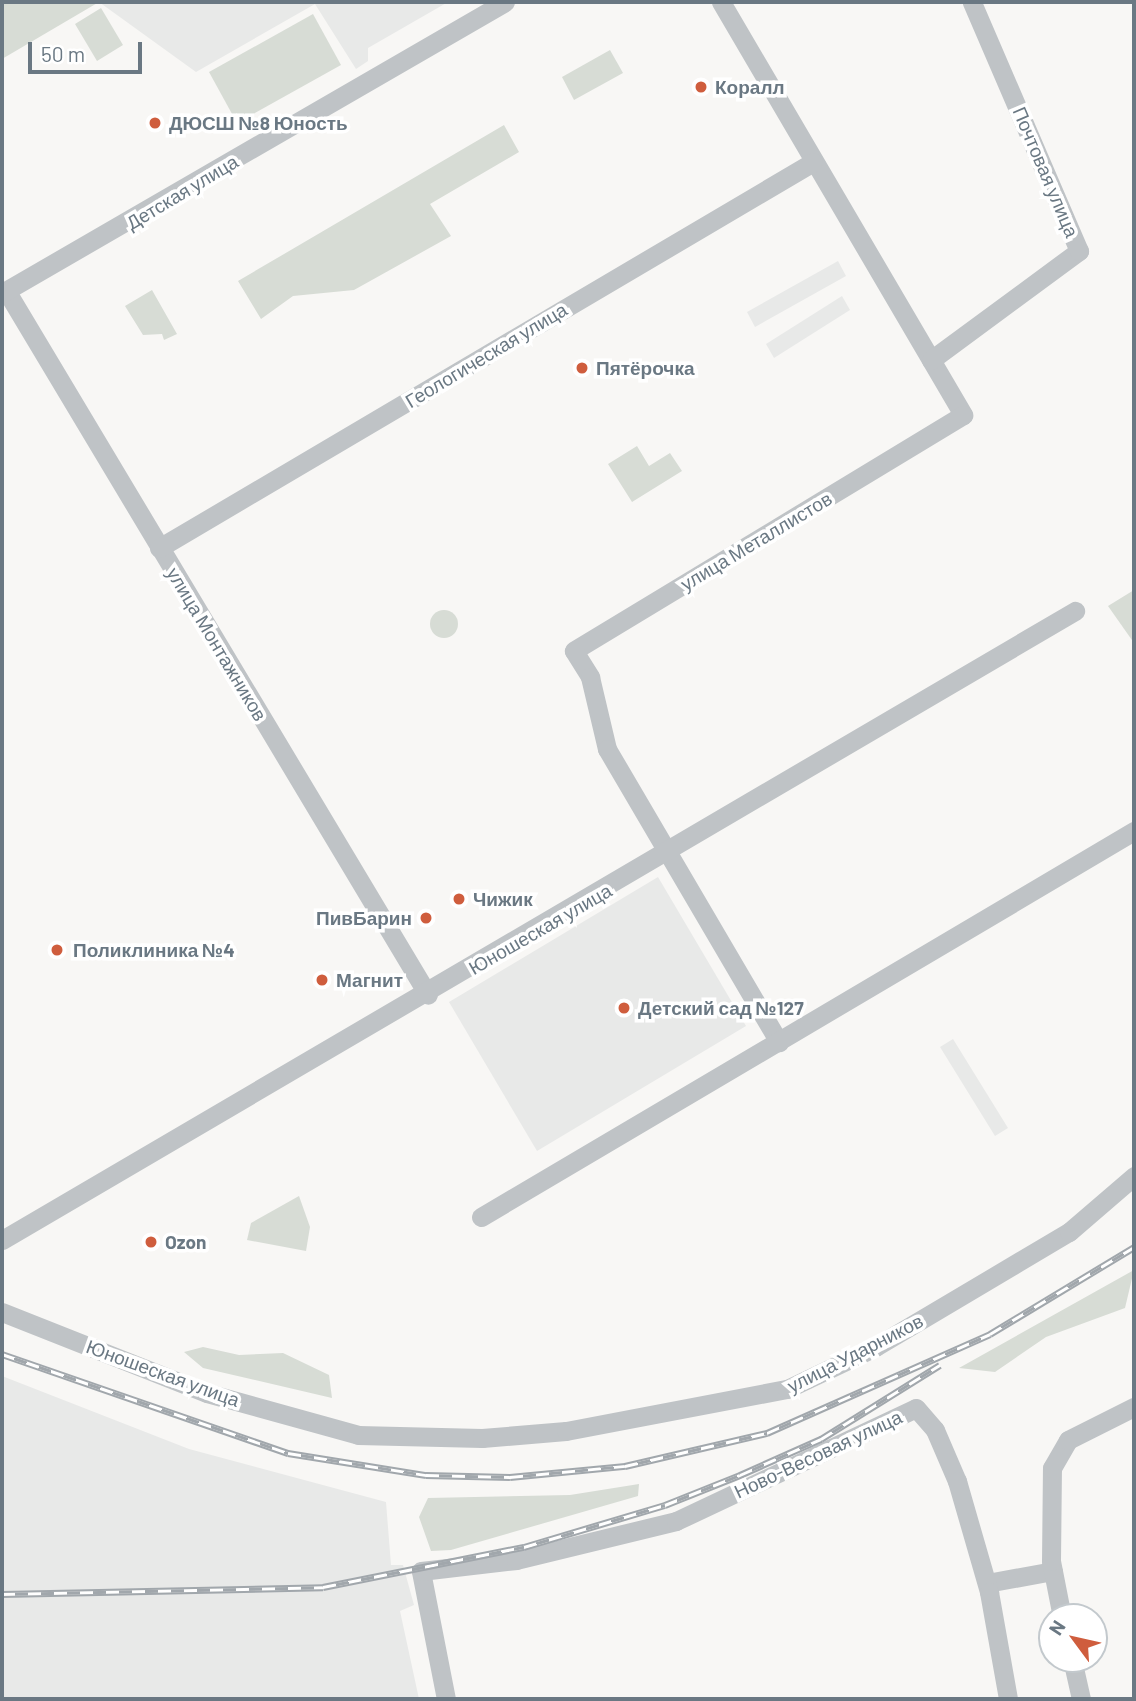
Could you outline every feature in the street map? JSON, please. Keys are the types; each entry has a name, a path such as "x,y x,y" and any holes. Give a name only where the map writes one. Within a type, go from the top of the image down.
{"street":[{"name":"Детская улица","path":"5,293 505,2"},
{"path":"721,2 931,359"},
{"name":"Почтовая улица","path":"931,359 1079,251 972,2"},
{"name":"Геологическая улица","path":"159,548 813,162"},
{"name":"улица Монтажников","path":"5,293 428,995"},
{"name":"улица Металлистов","path":"669,853 607,749 590,677 574,651 963,415 931,359"},
{"name":"Юношеская улица","path":"2,1240 377,1019 428,995 1075,611"},
{"path":"481,1217 1134,831"},
{"path":"669,853 779,1042"},
{"name":"улица Ударников","path":"410,1437 566,1431 787,1389 875,1347 1048,1245 1134,1176"},
{"name":"Юношеская улица","path":"2,1312 207,1393 358,1435 410,1437"},
{"path":"1059,1603 1053,1571 1052,1468 1074,1436 1134,1407"},
{"name":"Ново-Весовая улица","path":"446,1699 421,1571 516,1560 676,1521 916,1408 935,1430 957,1481 987,1583 1008,1699"},
{"path":"987,1583 1053,1571"},
{"path":"1075,1673 1081,1699"}],"shaded area":[{"path":"2,2 99,2 2,59"},
{"path":"99,2 448,2 368,48 368,61 356,69 315,4 196,72"},
{"path":"101,8 123,45 97,61 75,24"},
{"path":"313,14 341,65 237,123 209,72"},
{"path":"610,50 623,73 574,100 562,77"},
{"path":"504,125 519,152 430,204 451,236 354,290 293,296 261,319 238,281"},
{"path":"838,261 846,276 755,327 747,312"},
{"path":"152,290 177,334 164,340 162,334 143,335 125,306"},
{"path":"842,296 850,310 774,358 766,344"},
{"path":"637,446 649,466 670,453 682,471 632,502 608,464"},
{"path":"1134,590 1134,643 1108,606"},
{"path":"444,610 454,614 458,624 454,634 444,638 434,634 430,624 434,614"},
{"path":"658,877 746,1026 537,1151 449,1002"},
{"path":"953,1039 1008,1128 995,1136 940,1047"},
{"path":"299,1196 310,1227 306,1251 247,1240 251,1223"},
{"path":"1134,1270 1125,1308 1046,1337 995,1372 959,1368"},
{"path":"203,1347 239,1355 283,1353 329,1375 332,1398 203,1368 184,1352"},
{"path":"2,1376 189,1449 386,1502 391,1565 403,1565 414,1605 400,1611 419,1699 2,1699"},
{"path":"639,1484 638,1496 451,1550 431,1551 419,1517 428,1498 570,1495"}],"railway":[{"path":"2,1354 288,1453 426,1475 510,1477 625,1466 767,1433 990,1334 1134,1247"},
{"path":"2,1594 323,1587 524,1547 665,1505 740,1475 821,1439 940,1365"}],"place":[{"name":"Коралл","path":"701,87"},
{"name":"ДЮСШ №8 Юность","path":"155,123"},
{"name":"Пятёрочка","path":"582,368"},
{"name":"Чижик","path":"459,899"},
{"name":"ПивБарин","path":"426,918"},
{"name":"Поликлиника №4","path":"57,950"},
{"name":"Магнит","path":"322,980"},
{"name":"Детский сад №127","path":"624,1008"},
{"name":"Ozon","path":"151,1242"}]}
